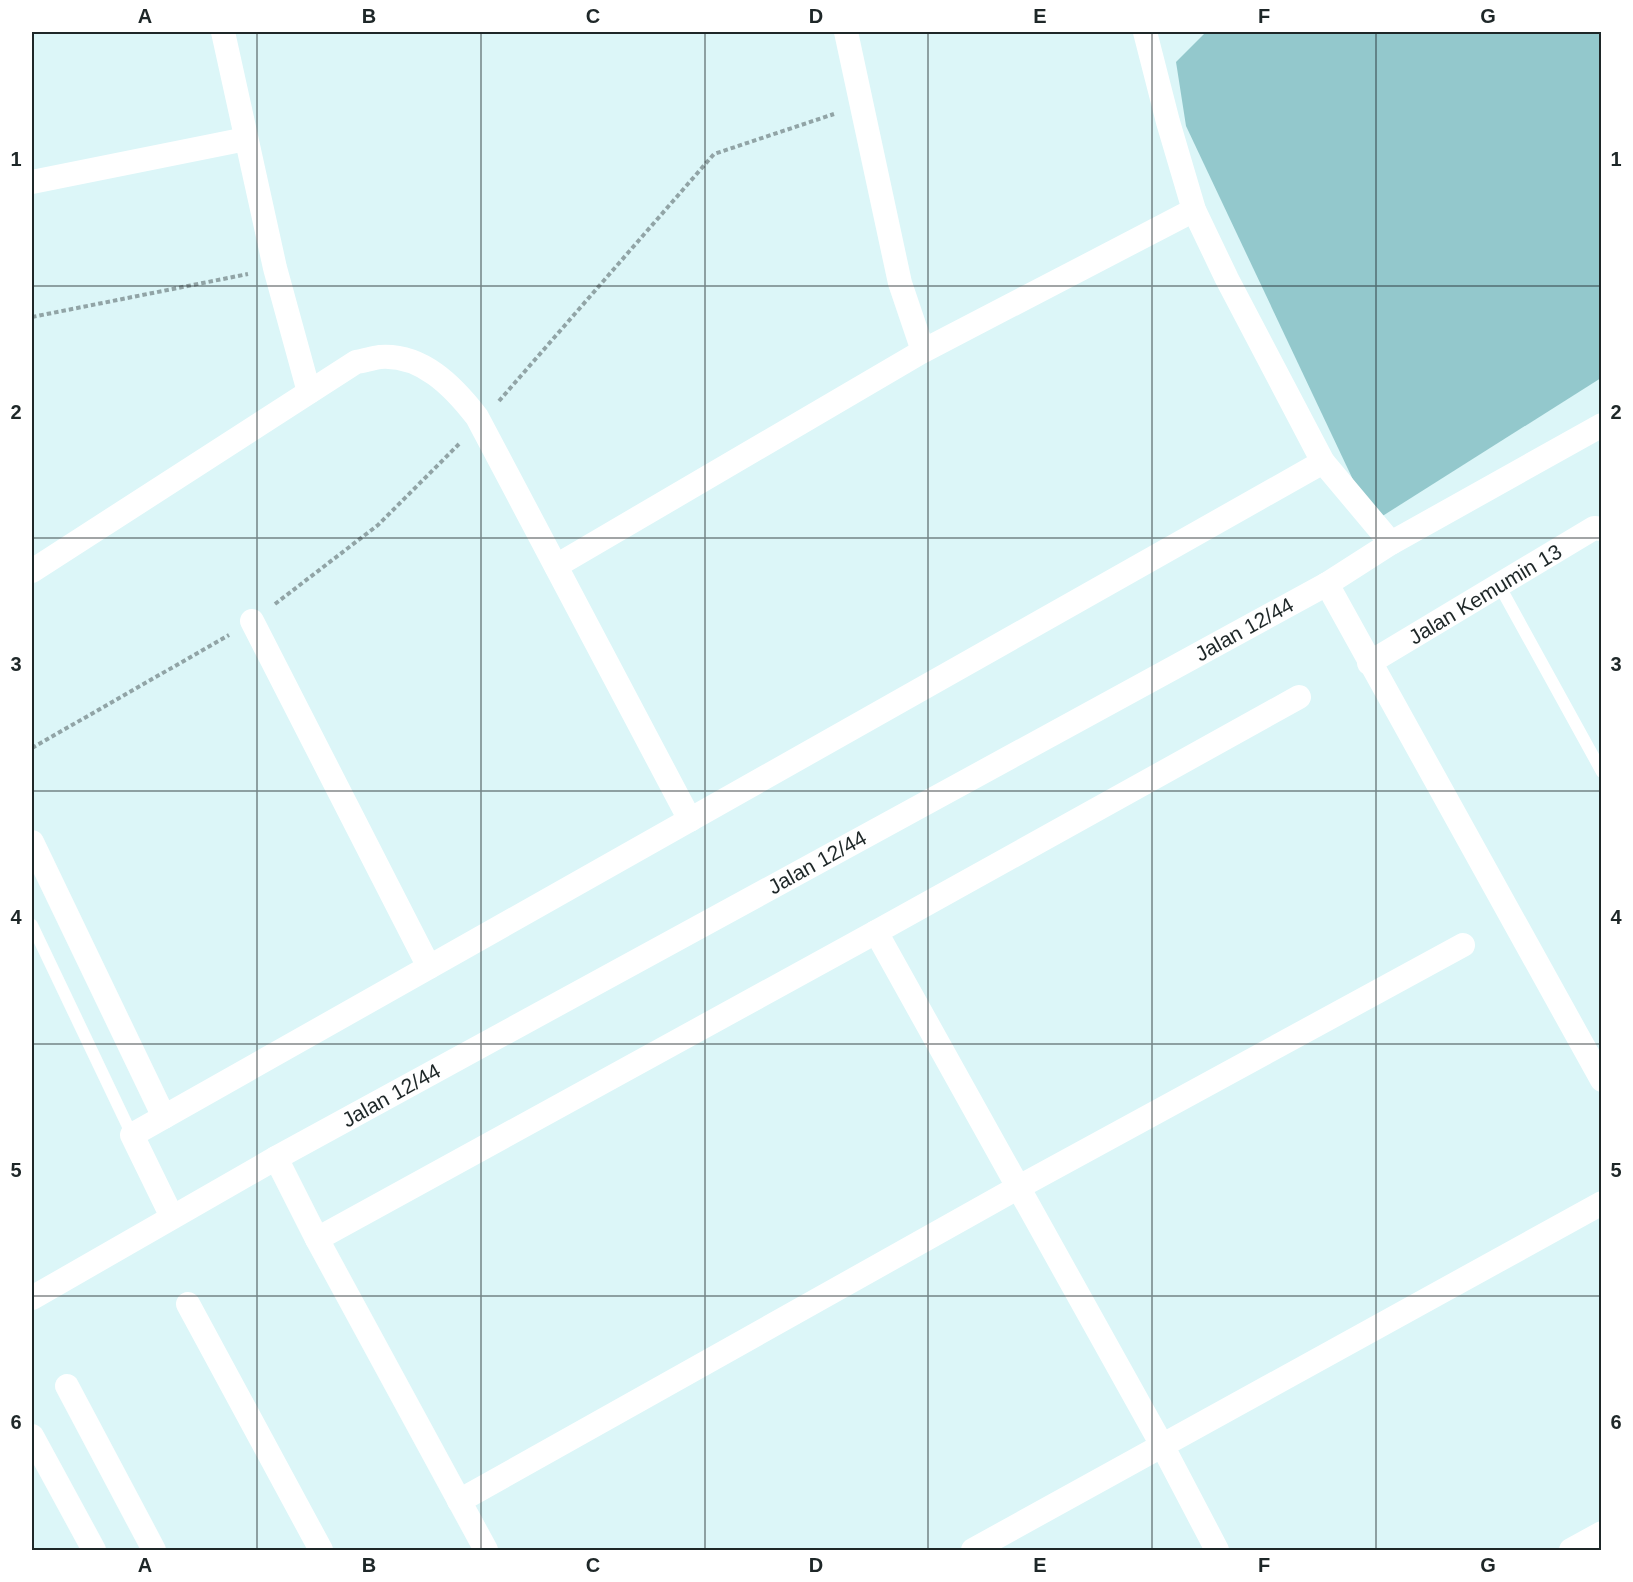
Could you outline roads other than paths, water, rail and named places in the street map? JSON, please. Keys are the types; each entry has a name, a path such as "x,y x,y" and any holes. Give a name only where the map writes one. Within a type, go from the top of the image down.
{"street":[{"path":"223,32 275,268 309,392"},
{"path":"846,32 900,284 923,351"},
{"path":"1145,32 1168,123 1194,210 1227,279 1323,462 1391,543"},
{"path":"32,182 246,139"},
{"path":"556,566 923,351 1194,210"},
{"path":"32,570 356,362 381,357 405,359 428,369 458,392 480,422 690,820"},
{"name":"Jalan 12/44","path":"32,1298 276,1158 1327,584 1391,543 1602,425"},
{"path":"172,1218 132,1135 1323,462"},
{"name":"Jalan Kemumin 13","path":"1370,663 1594,528 1602,528"},
{"path":"1327,584 1602,1080"},
{"path":"252,621 429,967"},
{"path":"317,1239 1299,697"},
{"path":"32,842 164,1117"},
{"path":"876,932 1163,1447 1217,1551"},
{"path":"459,1501 1017,1188 1464,945"},
{"path":"276,1158 317,1239 486,1551"},
{"path":"973,1551 1602,1203"},
{"path":"188,1304 321,1551"},
{"path":"67,1386 154,1551"},
{"path":"32,1436 94,1551"},
{"path":"1571,1551 1602,1533"}],"lane":[{"path":"1499,585 1602,772"},
{"path":"32,925 132,1135"}]}
